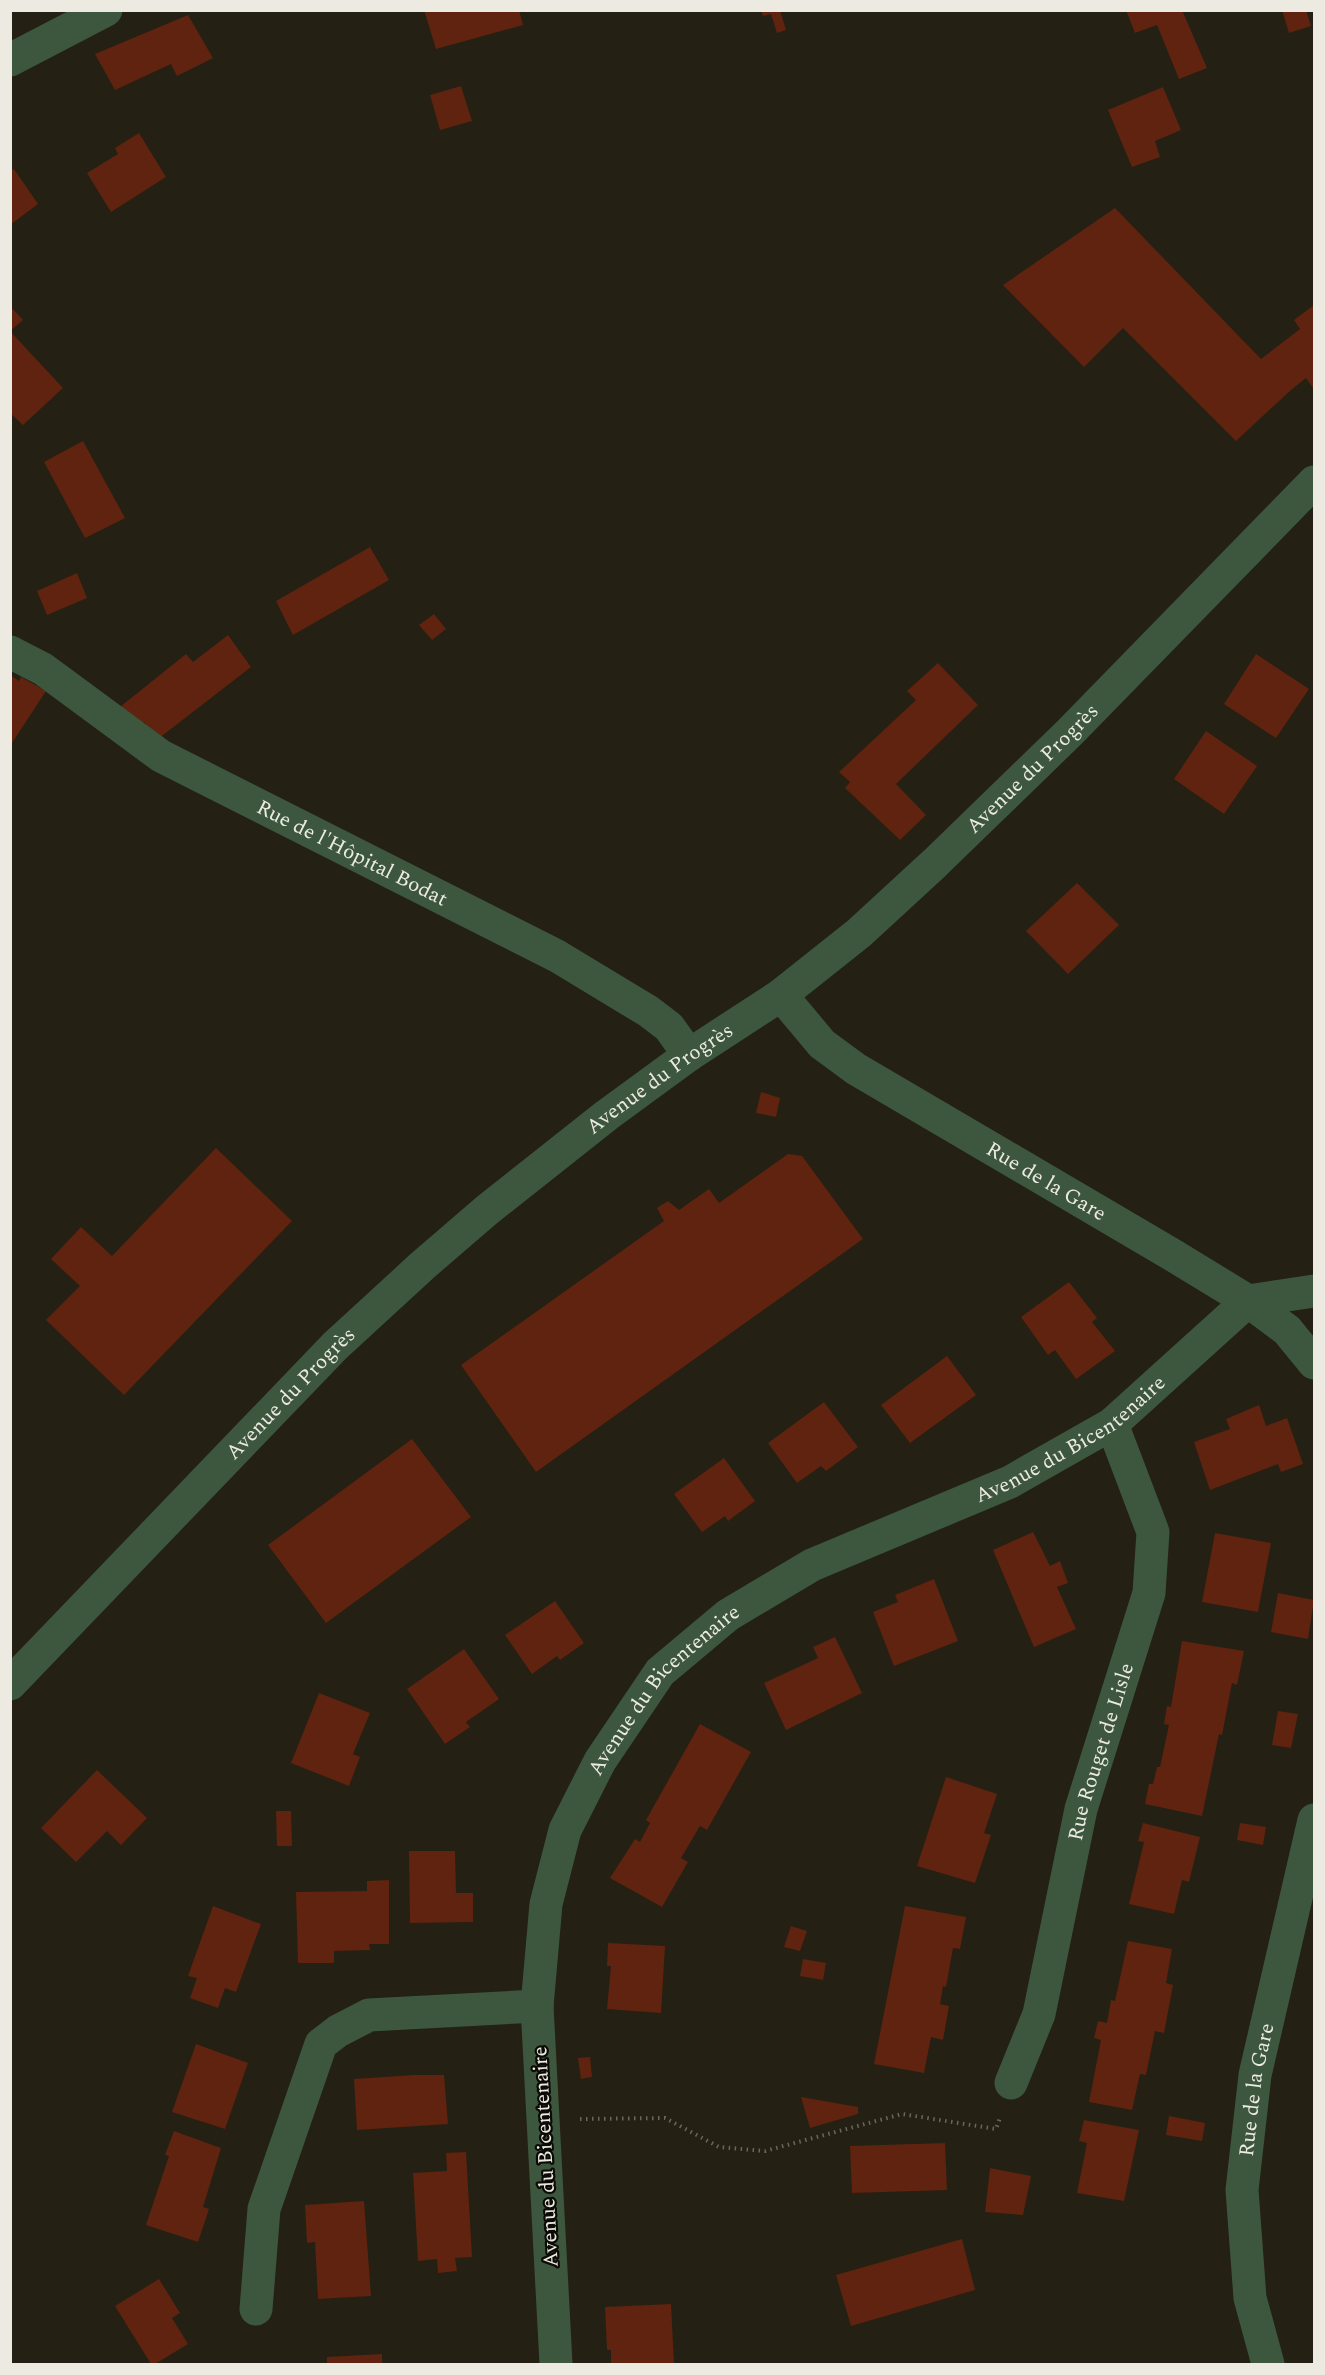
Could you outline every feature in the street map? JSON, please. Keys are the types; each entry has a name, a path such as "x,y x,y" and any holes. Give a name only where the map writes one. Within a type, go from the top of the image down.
{"street":[{"path":"10,60 106,10"},
{"name":"Avenue du Progrès","path":"10,1684 335,1346 404,1282 486,1210 607,1115 689,1055 781,995 859,933 1070,732 1314,482"},
{"name":"Rue de l'Hôpital Bodat","path":"10,652 43,669 161,756 567,962 648,1011 669,1027 689,1055"},
{"name":"Rue de la Gare","path":"781,995 822,1044 856,1069 1171,1254 1248,1302 1287,1330 1314,1363"},
{"path":"1248,1302 1314,1291"},
{"name":"Avenue du Bicentenaire","path":"556,2364 537,2006 546,1904 565,1830 600,1761 660,1672 728,1615 812,1565 1010,1482 1112,1424 1248,1302"},
{"name":"Rue Rouget de Lisle","path":"1011,2083 1039,2014 1081,1809 1149,1593 1152,1532 1112,1424"},
{"name":"Rue de la Gare","path":"1268,2364 1250,2298 1242,2190 1255,2075 1314,1820"},
{"path":"255,2309 264,2209 321,2044 338,2031 369,2015 537,2006"}],"path":[{"path":"543,2120 665,2118 719,2147 765,2151 902,2114 996,2130 1011,2083"}],"building":[{"path":"424,10 519,10 523,25 436,49"},
{"path":"761,10 780,10 786,30 777,33 771,14 763,16"},
{"path":"1126,10 1182,10 1207,68 1179,79 1157,25 1135,33"},
{"path":"1282,10 1306,10 1311,26 1289,33"},
{"path":"188,15 213,58 177,76 171,64 115,90 95,54"},
{"path":"461,86 472,121 440,130 430,95"},
{"path":"1163,87 1181,130 1155,141 1160,157 1132,167 1108,110"},
{"path":"139,133 166,177 111,212 87,173 118,154 115,148"},
{"path":"14,169 38,204 10,225 10,171"},
{"path":"1115,208 1261,359 1300,329 1294,320 1314,305 1314,387 1306,378 1236,441 1123,328 1084,367 1003,285"},
{"path":"10,306 23,320 10,331"},
{"path":"10,331 63,388 23,425 10,413"},
{"path":"83,441 125,518 85,538 44,462"},
{"path":"370,547 389,580 293,635 276,601"},
{"path":"77,573 87,598 47,615 37,591"},
{"path":"434,614 446,629 432,640 419,625"},
{"path":"228,635 251,667 158,739 144,722 137,727 115,711 186,654 193,662"},
{"path":"1256,654 1309,689 1276,738 1224,704"},
{"path":"938,663 978,705 896,784 926,815 900,840 845,788 850,782 839,772 916,700 907,691"},
{"path":"10,675 19,681 21,677 46,691 10,746"},
{"path":"1206,731 1257,766 1224,814 1174,779"},
{"path":"1077,883 1119,925 1068,974 1026,931"},
{"path":"761,1092 780,1098 776,1117 756,1113"},
{"path":"216,1148 292,1221 124,1395 46,1320 80,1286 51,1259 81,1227 112,1256"},
{"path":"788,1154 802,1156 863,1239 536,1472 461,1365 664,1221 657,1208 668,1201 679,1210 709,1189 719,1203"},
{"path":"1069,1282 1097,1318 1092,1322 1115,1351 1076,1379 1055,1350 1048,1355 1021,1317"},
{"path":"947,1356 976,1395 910,1443 881,1405"},
{"path":"824,1402 858,1447 826,1471 821,1466 797,1483 768,1443"},
{"path":"1259,1405 1266,1426 1287,1418 1303,1464 1281,1472 1278,1464 1210,1490 1194,1442 1230,1429 1226,1419"},
{"path":"412,1439 471,1517 326,1623 268,1545"},
{"path":"724,1458 755,1501 728,1521 725,1516 702,1532 674,1494"},
{"path":"1033,1532 1050,1566 1060,1561 1068,1583 1057,1587 1076,1629 1034,1647 993,1550"},
{"path":"1215,1533 1271,1543 1258,1612 1202,1602"},
{"path":"934,1579 958,1641 894,1666 873,1612 898,1602 895,1595"},
{"path":"1278,1593 1314,1600 1308,1639 1271,1632"},
{"path":"555,1601 584,1643 560,1660 557,1656 532,1674 505,1635"},
{"path":"835,1637 862,1693 786,1730 764,1683 818,1658 813,1647"},
{"path":"1182,1641 1244,1651 1237,1685 1232,1683 1222,1735 1219,1734 1202,1816 1145,1804 1149,1784 1153,1784 1157,1767 1160,1767 1169,1725 1164,1724 1167,1706 1171,1707"},
{"path":"464,1649 499,1699 466,1722 470,1727 445,1744 407,1689"},
{"path":"319,1693 370,1713 353,1754 360,1757 349,1786 291,1763"},
{"path":"1278,1711 1298,1714 1291,1748 1272,1745"},
{"path":"700,1724 751,1752 707,1830 700,1826 681,1858 688,1862 662,1907 610,1878 635,1839 640,1842 650,1823 646,1820"},
{"path":"97,1770 147,1818 121,1845 107,1831 76,1862 41,1828"},
{"path":"946,1777 997,1794 984,1833 991,1835 975,1883 917,1866"},
{"path":"276,1811 291,1811 292,1846 277,1846"},
{"path":"1143,1823 1200,1837 1189,1882 1182,1880 1174,1914 1129,1904 1144,1842 1138,1841"},
{"path":"1240,1823 1266,1827 1263,1845 1237,1840"},
{"path":"409,1851 455,1851 456,1893 473,1893 473,1922 410,1923"},
{"path":"389,1880 389,1944 369,1944 370,1950 334,1951 334,1963 298,1963 296,1892 367,1891 367,1881"},
{"path":"213,1906 261,1924 236,1992 225,1988 218,2008 190,1998 197,1978 188,1976"},
{"path":"905,1906 966,1917 960,1949 953,1948 946,1987 943,1986 940,2004 949,2006 943,2040 931,2037 924,2073 874,2064"},
{"path":"791,1926 807,1931 800,1951 784,1947"},
{"path":"1128,1941 1172,1949 1166,1983 1173,1985 1164,2033 1155,2031 1146,2075 1140,2074 1132,2110 1089,2102 1101,2040 1094,2038 1098,2021 1107,2023 1111,2000 1115,2001"},
{"path":"608,1943 665,1946 661,2013 607,2009 611,1966 607,1966"},
{"path":"803,1959 826,1963 823,1980 800,1976"},
{"path":"196,2044 248,2063 225,2129 172,2112"},
{"path":"590,2057 592,2077 581,2079 578,2058"},
{"path":"444,2075 448,2124 357,2130 354,2079"},
{"path":"801,2097 858,2107 858,2114 810,2128"},
{"path":"1169,2116 1205,2123 1202,2141 1166,2135"},
{"path":"1084,2120 1139,2130 1124,2201 1077,2193 1087,2143 1079,2141"},
{"path":"174,2131 221,2148 203,2207 209,2209 198,2242 146,2225 169,2156 165,2155"},
{"path":"945,2143 947,2190 852,2193 850,2146"},
{"path":"466,2152 472,2257 455,2258 457,2271 438,2273 437,2259 418,2261 413,2173 447,2171 446,2153"},
{"path":"990,2168 1031,2176 1023,2215 985,2212"},
{"path":"364,2201 371,2296 318,2299 315,2242 307,2243 305,2205"},
{"path":"962,2239 975,2290 851,2326 836,2275"},
{"path":"159,2279 180,2313 172,2318 188,2344 155,2364 151,2364 115,2306"},
{"path":"671,2304 674,2364 611,2364 611,2350 607,2350 605,2307"},
{"path":"382,2354 382,2364 327,2364 327,2357"}]}
